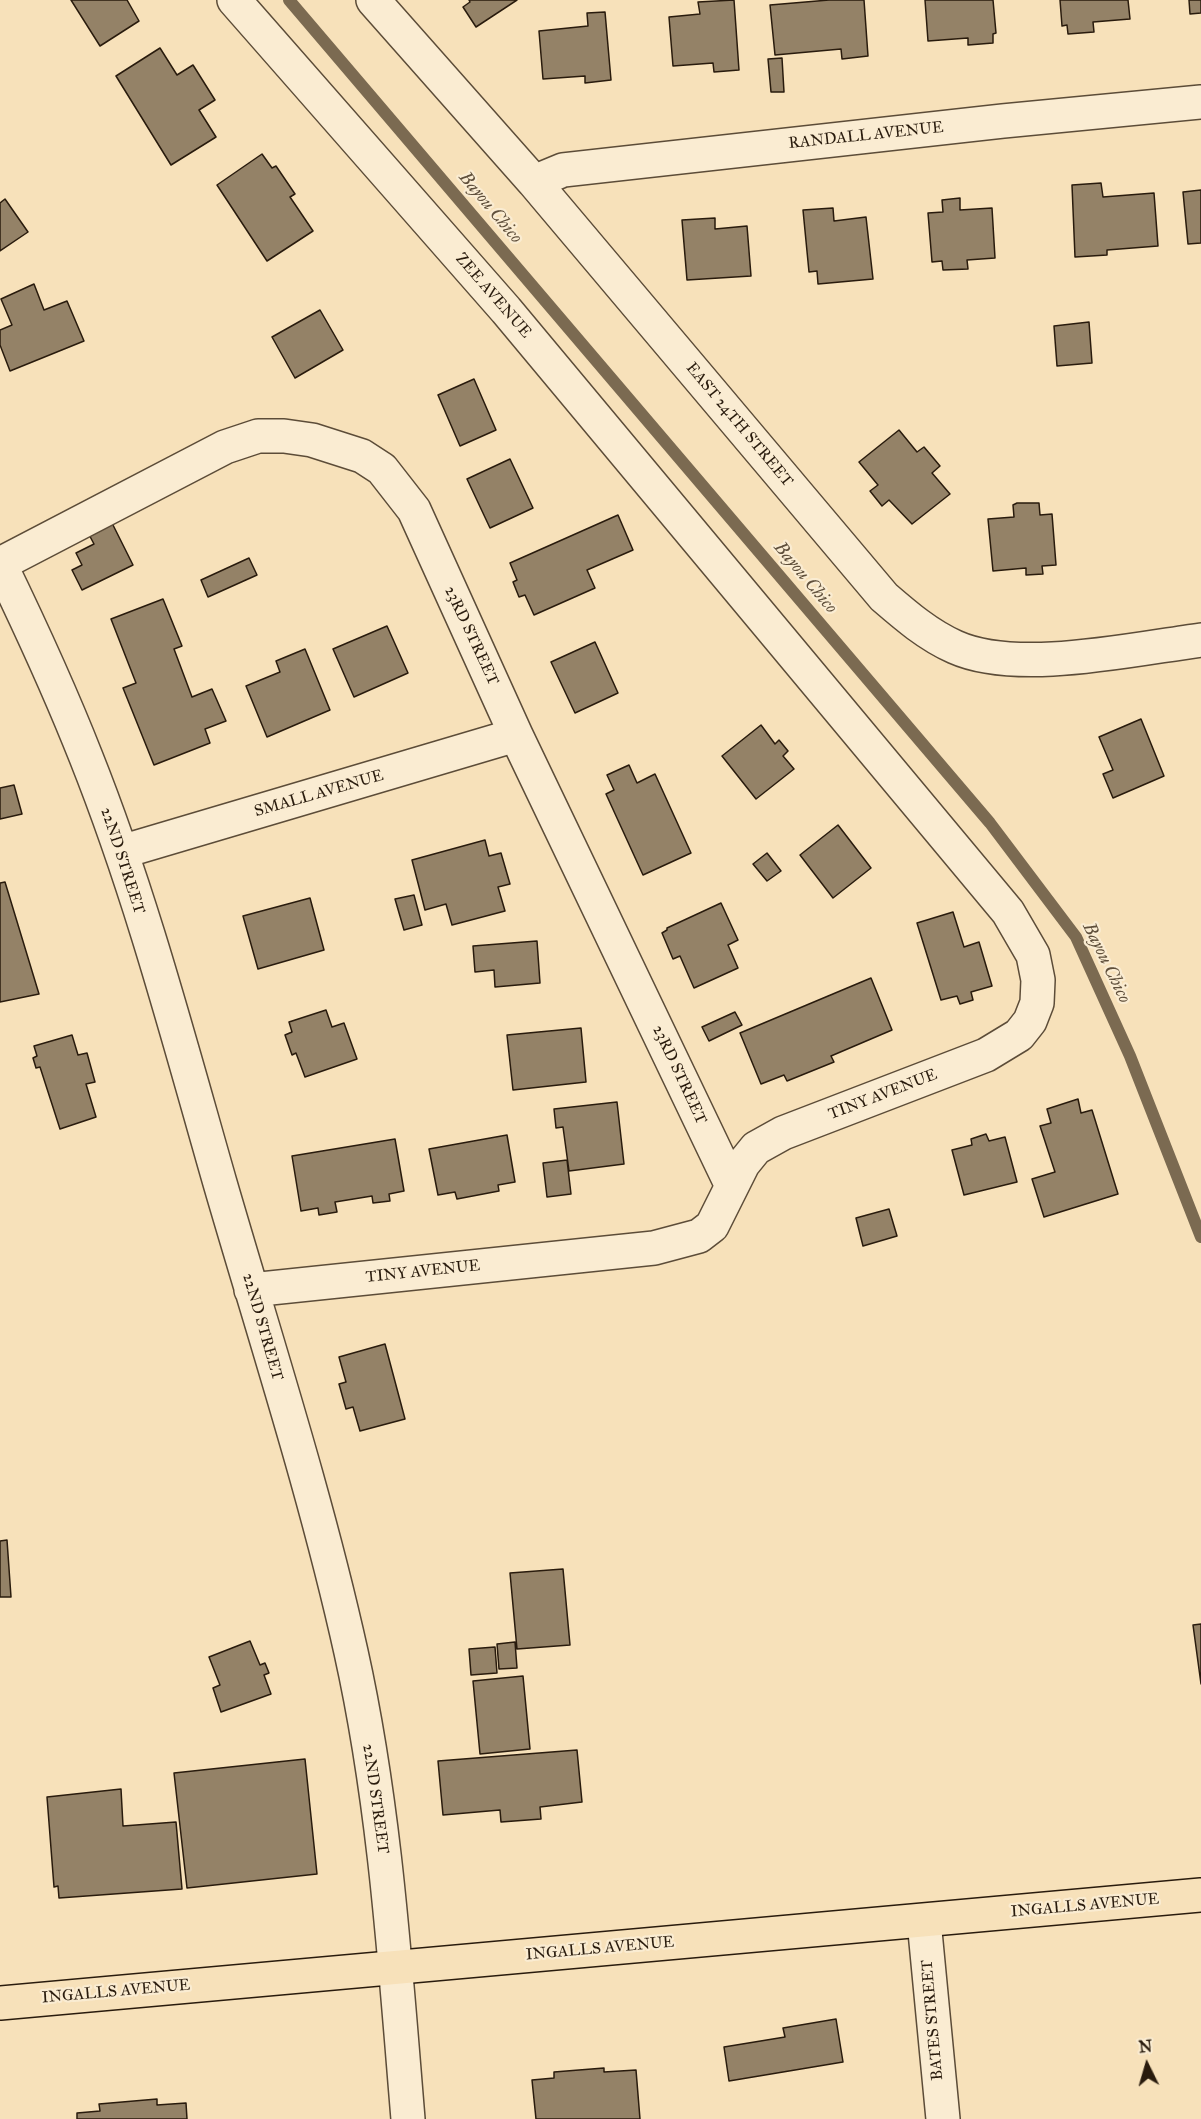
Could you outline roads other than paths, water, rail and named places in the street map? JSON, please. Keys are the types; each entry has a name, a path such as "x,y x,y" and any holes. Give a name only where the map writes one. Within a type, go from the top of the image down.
{"main road":[{"name":"INGALLS AVENUE","path":"0,2003 1201,1895"}],"street":[{"name":"ZEE AVENUE","path":"234,0 506,310 745,597"},
{"name":"EAST 24TH STREET","path":"372,0 534,182 884,597 918,626 956,648 994,659 1046,660 1201,640"},
{"name":"RANDALL AVENUE","path":"534,182 563,170 1003,121 1201,102"},
{"name":"23RD STREET","path":"0,564 225,447 258,436 284,436 312,441 362,456 382,469 414,510 516,735 732,1186"},
{"name":"22ND STREET","path":"0,564 48,665 87,759 121,852 330,1563 352,1655 379,1809 396,1967 408,2119"},
{"name":"TINY AVENUE","path":"251,1290 654,1248 699,1236 712,1226 743,1164 756,1148 783,1133 986,1055 1018,1035 1030,1021 1037,1003 1038,980 1033,955 1008,912 745,597"},
{"name":"SMALL AVENUE","path":"121,852 516,735"},
{"name":"BATES STREET","path":"924,1920 943,2119"}],"waterway":[{"name":"Bayou Chico","path":"289,0 990,823 1076,937 1130,1056 1201,1237"}]}
